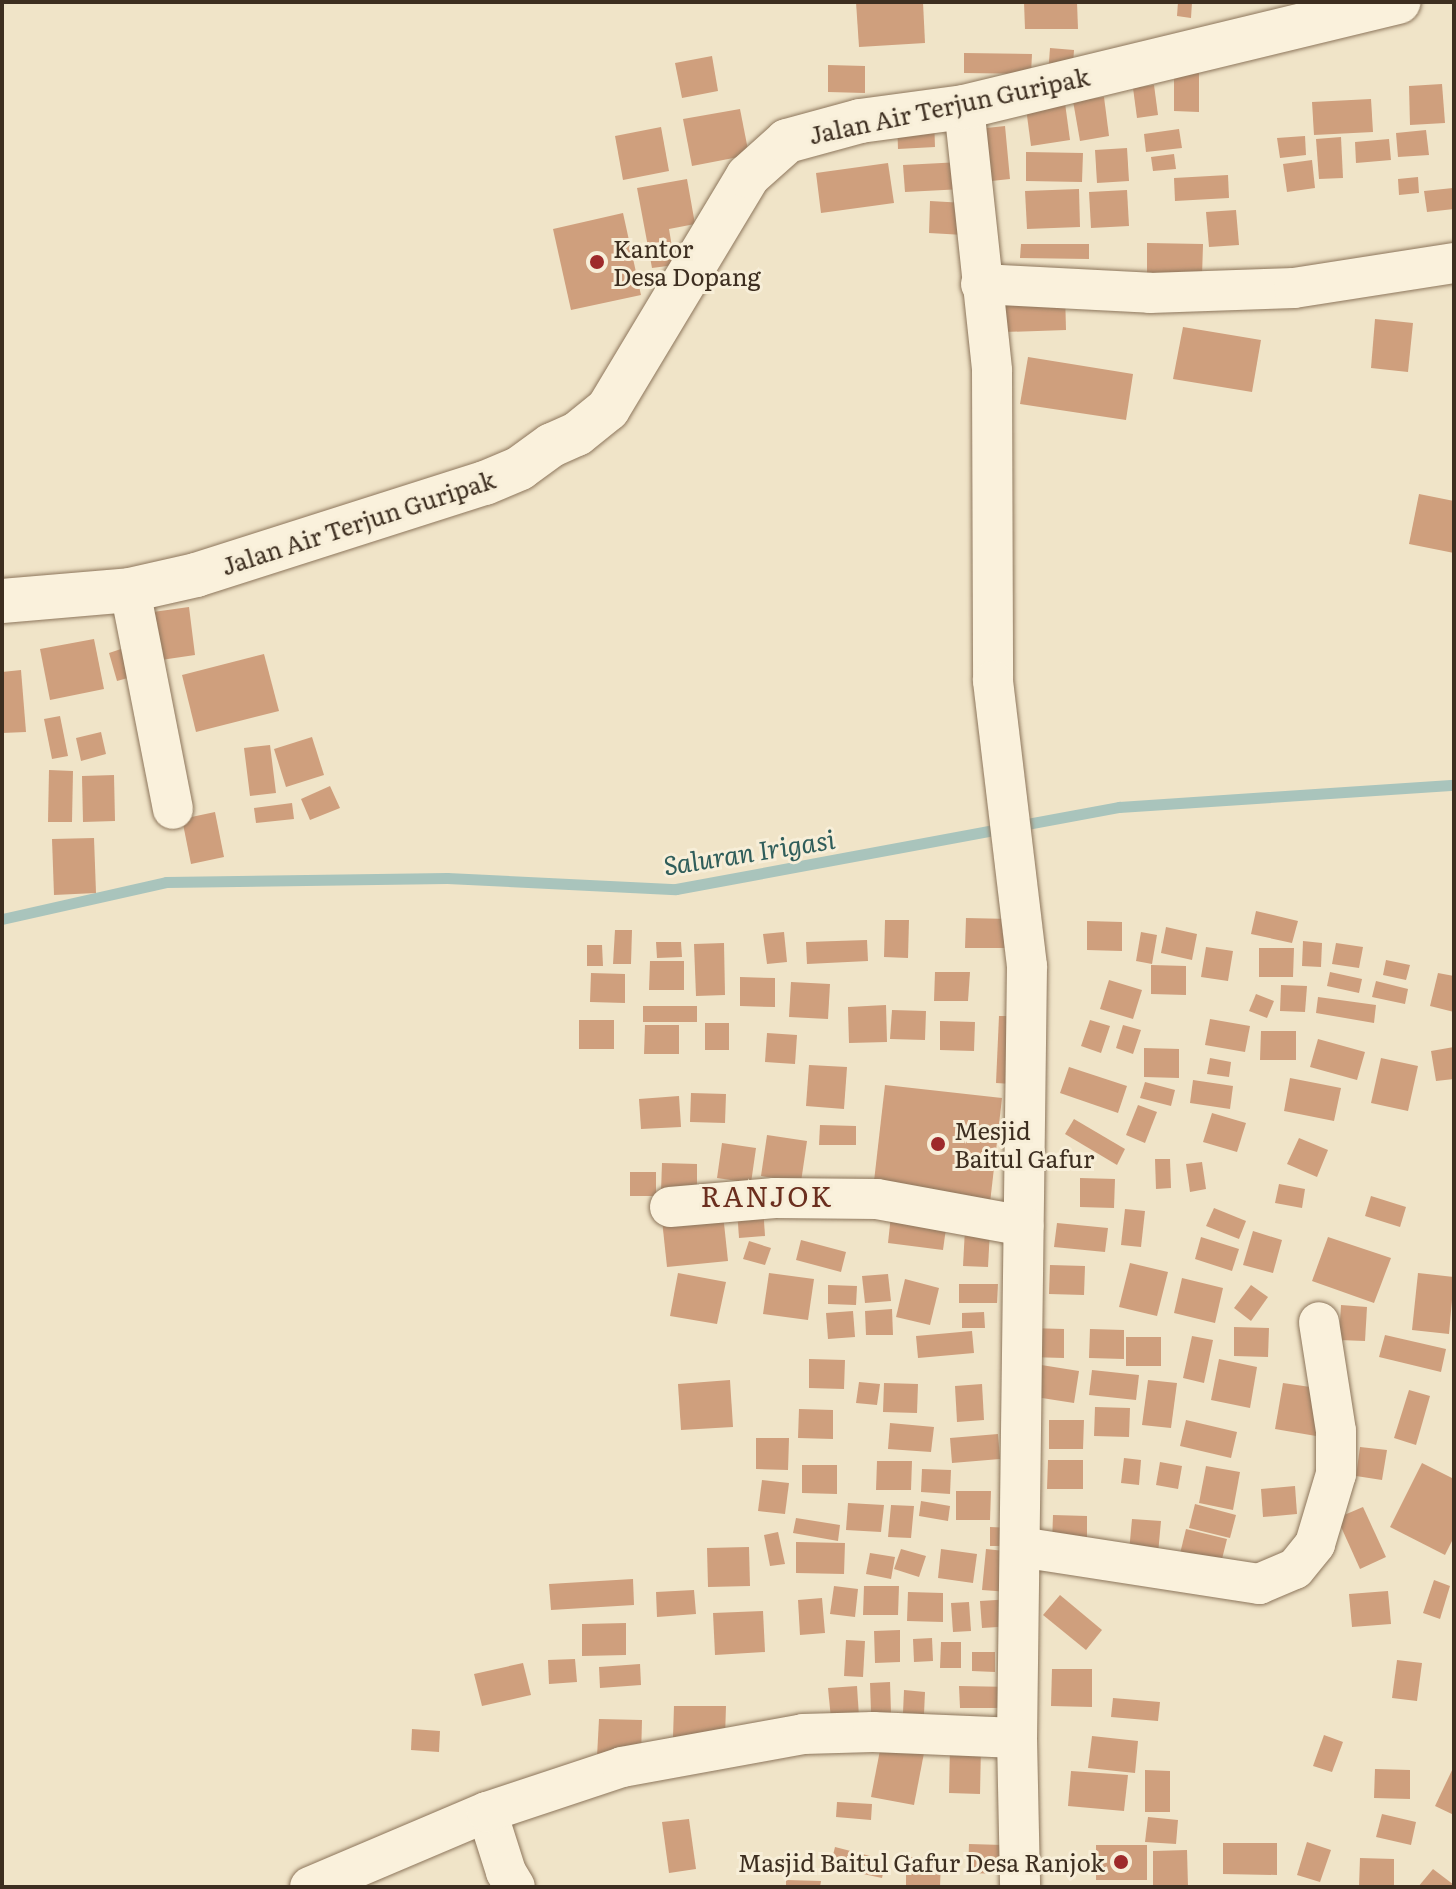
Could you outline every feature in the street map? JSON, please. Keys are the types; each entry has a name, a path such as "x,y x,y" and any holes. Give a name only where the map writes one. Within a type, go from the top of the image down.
{"street":[{"name":"Jalan Air Terjun Guripak","path":"2,601 130,590 196,575 485,483 520,468 552,445 577,434 608,409 748,176 787,141 860,121 964,107 1399,2"},
{"path":"964,107 981,284 990,331 993,681 1027,966 1017,1738 1020,1887"},
{"path":"981,284 1150,293 1294,288 1454,263"},
{"path":"130,590 173,809"},
{"path":"670,1207 775,1198 877,1199 1024,1226"},
{"path":"1020,1547 1259,1584 1295,1569 1315,1544 1336,1474 1336,1431 1319,1322"},
{"path":"310,1887 487,1812 622,1767 803,1734 886,1732 1017,1738"},
{"path":"487,1812 506,1872 515,1887"}],"building":[{"path":"856,2 923,2 925,43 859,47"},
{"path":"1024,2 1077,2 1078,29 1025,29"},
{"path":"1178,2 1192,2 1191,18 1177,16"},
{"path":"1050,48 1074,50 1072,78 1048,76"},
{"path":"964,53 1032,54 1031,74 964,73"},
{"path":"712,56 718,91 682,98 675,63"},
{"path":"828,65 865,66 865,93 828,92"},
{"path":"1174,73 1199,73 1199,112 1174,111"},
{"path":"1442,84 1445,123 1410,125 1409,86"},
{"path":"1154,85 1158,115 1137,118 1133,88"},
{"path":"1104,97 1109,136 1080,141 1073,101"},
{"path":"1371,99 1373,132 1314,135 1312,102"},
{"path":"1065,103 1070,140 1031,146 1026,108"},
{"path":"740,109 749,155 692,166 683,119"},
{"path":"934,117 935,147 898,149 897,118"},
{"path":"1005,126 1010,179 982,182 977,129"},
{"path":"661,127 669,171 623,180 615,136"},
{"path":"1179,129 1182,148 1146,152 1144,134"},
{"path":"1426,130 1429,155 1398,157 1396,133"},
{"path":"1305,136 1306,155 1280,158 1277,138"},
{"path":"1341,137 1343,178 1319,179 1316,139"},
{"path":"1389,139 1391,160 1356,163 1355,142"},
{"path":"1127,148 1129,181 1097,183 1095,150"},
{"path":"1026,152 1083,153 1082,182 1026,181"},
{"path":"1174,154 1176,169 1153,171 1151,157"},
{"path":"1312,160 1315,188 1287,192 1283,164"},
{"path":"961,162 963,189 905,192 903,165"},
{"path":"888,163 894,203 821,213 816,173"},
{"path":"1228,175 1229,198 1175,201 1174,178"},
{"path":"1418,177 1419,193 1399,195 1398,179"},
{"path":"687,179 695,224 669,229 675,265 652,268 637,188"},
{"path":"1453,188 1454,209 1427,212 1424,191"},
{"path":"1079,189 1080,227 1027,229 1025,191"},
{"path":"1127,190 1129,226 1091,228 1089,192"},
{"path":"930,201 965,203 964,235 929,233"},
{"path":"1236,210 1239,245 1209,247 1206,212"},
{"name":"Kantor Desa Dopang","path":"623,213 641,295 571,310 553,229"},
{"path":"1147,243 1203,244 1202,276 1147,275"},
{"path":"1021,244 1089,244 1089,259 1020,258"},
{"path":"1065,293 1066,330 1005,332 1003,296"},
{"path":"1375,319 1413,323 1408,372 1371,368"},
{"path":"1183,327 1261,340 1252,392 1173,379"},
{"path":"1028,357 1133,374 1126,420 1020,404"},
{"path":"1419,494 1454,501 1454,553 1409,544"},
{"path":"189,607 195,655 161,660 153,612"},
{"path":"94,639 104,689 50,700 40,649"},
{"path":"133,645 142,674 117,681 109,653"},
{"path":"264,654 279,711 196,732 182,675"},
{"path":"21,670 26,732 2,733 2,672"},
{"path":"60,716 68,756 52,759 44,719"},
{"path":"101,732 106,754 81,761 76,738"},
{"path":"312,737 324,775 286,787 274,749"},
{"path":"270,745 276,793 250,796 244,748"},
{"path":"49,770 73,771 72,822 48,822"},
{"path":"114,775 115,821 83,822 82,776"},
{"path":"330,786 340,808 310,820 301,799"},
{"path":"292,803 294,819 256,823 254,808"},
{"path":"215,812 224,857 191,864 182,819"},
{"path":"94,838 96,893 54,895 52,839"},
{"path":"1256,911 1298,921 1292,943 1251,934"},
{"path":"966,918 1011,919 1011,948 965,948"},
{"path":"885,920 909,920 908,958 884,957"},
{"path":"1087,921 1122,922 1122,951 1087,950"},
{"path":"1166,927 1197,934 1192,960 1161,953"},
{"path":"615,930 632,930 631,964 613,964"},
{"path":"784,932 787,962 767,964 763,934"},
{"path":"1141,932 1157,935 1152,964 1136,961"},
{"path":"867,940 868,961 807,964 806,942"},
{"path":"1303,941 1322,943 1321,967 1302,966"},
{"path":"656,942 681,942 682,957 657,958"},
{"path":"724,943 725,995 696,996 694,944"},
{"path":"1336,943 1363,947 1359,968 1332,964"},
{"path":"587,945 602,945 603,966 587,966"},
{"path":"1206,947 1233,951 1228,981 1201,977"},
{"path":"1259,948 1294,948 1293,977 1259,977"},
{"path":"1386,960 1410,965 1406,980 1383,975"},
{"path":"650,961 684,961 684,990 649,990"},
{"path":"1151,965 1186,966 1186,995 1151,994"},
{"path":"935,972 970,972 968,1001 934,1001"},
{"path":"1330,972 1362,979 1359,993 1327,986"},
{"path":"591,973 625,974 625,1003 590,1002"},
{"path":"1438,973 1454,976 1454,1012 1430,1006"},
{"path":"740,977 775,978 775,1007 740,1006"},
{"path":"1109,980 1142,990 1133,1019 1100,1009"},
{"path":"1376,981 1408,989 1405,1004 1372,997"},
{"path":"791,982 830,984 828,1019 789,1017"},
{"path":"1281,985 1307,986 1305,1012 1280,1011"},
{"path":"1256,994 1274,1001 1267,1018 1249,1011"},
{"path":"1318,997 1376,1005 1374,1023 1316,1013"},
{"path":"886,1005 887,1042 849,1043 848,1007"},
{"path":"643,1006 697,1006 697,1022 643,1022"},
{"path":"892,1010 926,1011 925,1040 890,1039"},
{"path":"999,1016 1014,1016 1012,1084 996,1083"},
{"path":"1210,1019 1250,1026 1245,1052 1205,1045"},
{"path":"579,1020 614,1020 614,1049 579,1049"},
{"path":"1090,1020 1110,1026 1101,1053 1081,1046"},
{"path":"940,1021 975,1022 974,1051 940,1050"},
{"path":"705,1023 729,1023 729,1050 705,1050"},
{"path":"645,1025 679,1025 679,1054 644,1054"},
{"path":"1123,1025 1141,1030 1133,1054 1116,1048"},
{"path":"1261,1031 1296,1031 1296,1060 1260,1060"},
{"path":"767,1033 797,1035 795,1064 765,1062"},
{"path":"1318,1039 1365,1052 1357,1080 1310,1067"},
{"path":"1454,1047 1454,1079 1436,1081 1431,1051"},
{"path":"1144,1048 1179,1049 1179,1078 1144,1077"},
{"path":"1210,1058 1231,1062 1229,1077 1207,1074"},
{"path":"1381,1058 1418,1066 1408,1111 1371,1103"},
{"path":"809,1065 847,1067 844,1109 806,1106"},
{"path":"1069,1067 1127,1086 1118,1113 1060,1093"},
{"path":"1290,1078 1341,1088 1334,1121 1284,1111"},
{"path":"1193,1080 1233,1086 1230,1109 1190,1103"},
{"path":"1145,1082 1175,1090 1171,1106 1140,1098"},
{"name":"Mesjid Baitul Gafur","path":"885,1085 1002,1098 990,1203 873,1190"},
{"path":"691,1093 726,1094 725,1123 690,1122"},
{"path":"679,1096 681,1127 641,1129 639,1099"},
{"path":"1138,1105 1157,1112 1145,1143 1126,1135"},
{"path":"1212,1113 1246,1123 1237,1152 1203,1142"},
{"path":"1074,1119 1125,1149 1117,1165 1065,1134"},
{"path":"820,1125 856,1126 856,1145 819,1145"},
{"path":"767,1135 807,1141 801,1182 761,1176"},
{"path":"1299,1138 1328,1150 1317,1177 1287,1164"},
{"path":"722,1143 756,1148 751,1183 717,1178"},
{"path":"1155,1159 1170,1159 1171,1188 1156,1189"},
{"path":"1202,1162 1206,1189 1190,1192 1186,1164"},
{"path":"662,1163 697,1164 697,1193 661,1192"},
{"path":"630,1172 656,1172 656,1196 630,1196"},
{"path":"1080,1178 1115,1179 1114,1208 1080,1207"},
{"path":"1279,1184 1305,1189 1302,1208 1275,1203"},
{"path":"1371,1196 1406,1207 1400,1227 1365,1216"},
{"path":"763,1206 765,1236 739,1238 737,1209"},
{"path":"892,1206 948,1214 943,1250 888,1243"},
{"path":"1214,1208 1246,1221 1239,1239 1206,1226"},
{"path":"1125,1209 1145,1211 1141,1247 1121,1245"},
{"path":"723,1214 728,1261 667,1267 662,1220"},
{"path":"1057,1223 1108,1228 1105,1252 1054,1247"},
{"path":"965,1229 990,1230 988,1267 963,1266"},
{"path":"1253,1231 1282,1240 1273,1273 1243,1265"},
{"path":"1201,1237 1239,1249 1232,1271 1195,1259"},
{"path":"1328,1237 1391,1258 1374,1303 1312,1281"},
{"path":"801,1240 846,1252 841,1272 796,1260"},
{"path":"749,1241 771,1248 765,1265 743,1259"},
{"path":"1130,1263 1168,1272 1157,1316 1119,1307"},
{"path":"1050,1265 1085,1266 1084,1295 1049,1294"},
{"path":"678,1273 726,1282 717,1324 670,1316"},
{"path":"769,1273 814,1279 808,1320 763,1314"},
{"path":"1418,1273 1454,1277 1449,1334 1412,1330"},
{"path":"888,1274 891,1301 865,1303 862,1276"},
{"path":"1182,1278 1223,1288 1215,1323 1174,1313"},
{"path":"905,1279 939,1288 930,1325 896,1317"},
{"path":"959,1284 998,1284 997,1303 959,1303"},
{"path":"828,1285 857,1286 856,1305 828,1304"},
{"path":"1251,1285 1268,1297 1251,1321 1234,1308"},
{"path":"1341,1305 1367,1307 1365,1341 1339,1340"},
{"path":"892,1309 893,1335 866,1335 865,1311"},
{"path":"853,1311 855,1337 828,1339 826,1313"},
{"path":"984,1312 985,1328 962,1328 962,1313"},
{"path":"1234,1327 1269,1328 1268,1357 1234,1356"},
{"path":"1030,1328 1064,1329 1064,1358 1029,1357"},
{"path":"1090,1329 1124,1330 1124,1359 1089,1358"},
{"path":"972,1331 974,1353 918,1358 916,1336"},
{"path":"1385,1335 1446,1349 1441,1372 1379,1357"},
{"path":"1192,1336 1213,1340 1204,1383 1183,1378"},
{"path":"1126,1337 1161,1337 1161,1366 1126,1366"},
{"path":"809,1359 845,1360 844,1389 809,1388"},
{"path":"1219,1359 1257,1367 1250,1408 1211,1400"},
{"path":"1035,1364 1079,1371 1074,1403 1029,1396"},
{"path":"1092,1370 1139,1375 1136,1400 1089,1395"},
{"path":"730,1380 733,1427 681,1430 678,1384"},
{"path":"1148,1380 1177,1383 1171,1428 1142,1425"},
{"path":"859,1382 880,1384 877,1405 856,1403"},
{"path":"884,1383 918,1384 917,1413 883,1412"},
{"path":"1283,1383 1324,1389 1316,1436 1275,1429"},
{"path":"982,1384 984,1420 957,1422 955,1386"},
{"path":"1409,1390 1430,1396 1416,1445 1394,1438"},
{"path":"1095,1407 1130,1408 1129,1437 1094,1436"},
{"path":"799,1409 833,1410 833,1439 798,1438"},
{"path":"1049,1420 1084,1420 1083,1449 1049,1449"},
{"path":"1186,1420 1237,1432 1231,1458 1180,1446"},
{"path":"890,1423 934,1427 931,1452 888,1449"},
{"path":"998,1434 1000,1459 952,1463 950,1438"},
{"path":"756,1438 789,1438 788,1470 756,1469"},
{"path":"1360,1447 1387,1450 1382,1480 1356,1476"},
{"path":"1124,1458 1141,1460 1139,1485 1121,1483"},
{"path":"1048,1460 1083,1460 1083,1489 1047,1489"},
{"path":"877,1461 912,1461 911,1490 876,1490"},
{"path":"1160,1462 1182,1466 1178,1489 1156,1485"},
{"path":"1422,1463 1454,1479 1454,1537 1445,1555 1390,1527"},
{"path":"802,1465 837,1465 837,1494 802,1493"},
{"path":"1206,1466 1240,1472 1233,1510 1199,1503"},
{"path":"922,1469 951,1470 950,1494 921,1492"},
{"path":"762,1480 789,1483 785,1514 758,1511"},
{"path":"1295,1486 1297,1514 1263,1517 1261,1489"},
{"path":"956,1491 991,1491 990,1520 956,1520"},
{"path":"921,1501 950,1506 948,1521 919,1516"},
{"path":"848,1503 884,1505 881,1532 846,1530"},
{"path":"1195,1504 1236,1515 1230,1538 1189,1528"},
{"path":"891,1505 914,1506 911,1538 888,1537"},
{"path":"1363,1507 1386,1557 1360,1569 1337,1518"},
{"path":"1053,1515 1087,1516 1087,1545 1052,1544"},
{"path":"796,1518 840,1525 838,1541 793,1533"},
{"path":"1132,1519 1161,1521 1158,1554 1129,1552"},
{"path":"990,1527 1013,1528 1012,1546 990,1546"},
{"path":"1186,1529 1227,1539 1218,1575 1177,1566"},
{"path":"778,1532 785,1564 770,1566 764,1535"},
{"path":"796,1542 845,1543 844,1574 796,1573"},
{"path":"749,1547 750,1586 708,1587 707,1548"},
{"path":"901,1549 926,1556 919,1577 894,1569"},
{"path":"941,1549 977,1554 973,1583 938,1578"},
{"path":"986,1549 1014,1552 1010,1592 982,1590"},
{"path":"870,1553 895,1557 891,1579 866,1574"},
{"path":"633,1579 634,1605 551,1610 549,1584"},
{"path":"1434,1580 1450,1586 1440,1619 1423,1613"},
{"path":"834,1586 858,1589 855,1617 830,1614"},
{"path":"864,1586 899,1586 898,1615 863,1615"},
{"path":"694,1590 696,1614 657,1617 656,1592"},
{"path":"1388,1591 1391,1624 1352,1627 1349,1594"},
{"path":"908,1592 943,1593 943,1622 907,1621"},
{"path":"1060,1595 1102,1630 1086,1650 1043,1615"},
{"path":"822,1598 825,1633 800,1635 798,1600"},
{"path":"1012,1599 1014,1626 982,1628 980,1601"},
{"path":"969,1602 971,1631 953,1632 951,1603"},
{"path":"763,1611 765,1652 715,1655 713,1613"},
{"path":"626,1623 626,1655 582,1656 582,1624"},
{"path":"900,1630 900,1662 875,1663 874,1631"},
{"path":"932,1638 933,1661 914,1662 913,1639"},
{"path":"846,1640 865,1641 863,1677 844,1676"},
{"path":"941,1642 961,1642 961,1668 940,1668"},
{"path":"972,1652 995,1652 995,1672 972,1671"},
{"path":"575,1659 577,1682 549,1684 548,1660"},
{"path":"1397,1660 1422,1663 1417,1701 1392,1698"},
{"path":"523,1663 531,1695 482,1706 474,1674"},
{"path":"640,1664 641,1685 600,1688 599,1667"},
{"path":"1052,1669 1092,1669 1092,1707 1051,1706"},
{"path":"890,1682 891,1713 871,1713 870,1683"},
{"path":"857,1686 859,1717 831,1719 828,1688"},
{"path":"959,1686 1012,1687 1012,1708 960,1708"},
{"path":"904,1690 925,1692 924,1714 903,1713"},
{"path":"1113,1698 1160,1702 1158,1721 1111,1717"},
{"path":"674,1706 726,1706 725,1737 673,1737"},
{"path":"599,1719 642,1720 641,1758 597,1757"},
{"path":"412,1729 440,1731 439,1752 411,1750"},
{"path":"1324,1735 1343,1742 1332,1772 1313,1766"},
{"path":"1092,1736 1138,1741 1135,1773 1088,1768"},
{"path":"881,1745 924,1753 914,1805 871,1797"},
{"path":"950,1746 981,1746 980,1794 949,1793"},
{"path":"1454,1766 1454,1815 1435,1806"},
{"path":"1375,1769 1410,1770 1410,1799 1374,1798"},
{"path":"1145,1770 1170,1771 1170,1812 1145,1812"},
{"path":"1071,1771 1128,1775 1124,1811 1068,1806"},
{"path":"837,1802 872,1804 871,1820 836,1817"},
{"path":"1382,1814 1416,1822 1411,1845 1376,1837"},
{"path":"1148,1817 1178,1820 1176,1844 1145,1842"},
{"path":"689,1819 696,1869 669,1873 662,1822"},
{"path":"1307,1842 1331,1850 1320,1882 1297,1875"},
{"path":"1223,1843 1277,1843 1277,1875 1223,1874"},
{"path":"969,1844 1003,1845 1003,1874 968,1873"},
{"name":"Masjid Baitul Gafur Desa Ranjok","path":"1096,1845 1147,1845 1147,1880 1096,1880"},
{"path":"835,1847 886,1860 882,1878 830,1867"},
{"path":"1187,1850 1188,1887 1153,1887 1153,1851"},
{"path":"906,1857 941,1858 940,1887 906,1886"},
{"path":"1360,1858 1394,1859 1394,1887 1359,1887"},
{"path":"1433,1869 1454,1885 1454,1887 1418,1887"},
{"path":"786,1880 821,1881 820,1887 786,1887"}],"waterway":[{"name":"Saluran Irigasi","path":"2,919 166,882 447,878 676,889 1119,807 1454,785"}],"place":[{"name":"Kantor Desa Dopang","path":"597,262"},
{"name":"Mesjid Baitul Gafur","path":"938,1144"},
{"name":"Masjid Baitul Gafur Desa Ranjok","path":"1121,1862"}],"district":[{"name":"RANJOK","path":"767,1195"}]}
